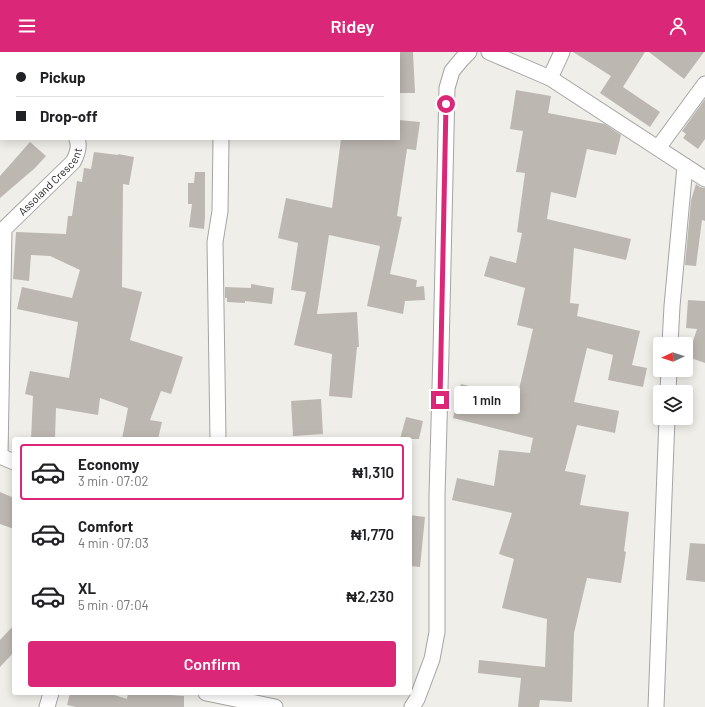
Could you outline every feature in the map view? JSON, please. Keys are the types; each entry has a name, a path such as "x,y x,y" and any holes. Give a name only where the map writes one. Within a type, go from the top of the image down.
{"street":[{"path":"412,707 418,699 432,659 436,632 437,495 442,344 447,88 452,71 469,52"},
{"path":"489,52 550,78 705,179"},
{"path":"550,78 562,52"},
{"path":"658,148 705,84"},
{"name":"Assoland Crescent","path":"0,456 2,228 73,162 77,153 77,140"},
{"path":"218,437 215,242 220,210 221,140"},
{"path":"670,337 685,166"},
{"path":"656,707 667,425"},
{"path":"0,456 12,461"},
{"path":"48,707 51,695"},
{"path":"216,695 275,707"}],"building":[{"path":"400,52 413,52 415,93 400,93"},
{"path":"573,52 645,52 623,87 660,112 650,127 600,93 611,76"},
{"path":"649,52 704,52 684,79"},
{"path":"516,90 551,96 548,113 605,124 621,135 616,155 587,149 576,198 551,192 547,219 631,239 626,260 574,248 570,303 579,304 577,316 640,331 632,365 647,368 643,387 608,380 613,355 587,348 574,402 619,411 615,433 577,425 565,471 586,475 580,505 629,512 624,551 626,552 621,583 587,578 574,633 572,702 540,700 539,707 518,707 521,678 478,673 479,660 545,667 547,619 502,608 514,559 499,554 512,513 452,500 457,478 494,486 499,450 530,453 533,438 453,418 461,384 517,398 533,329 517,325 525,288 484,276 490,256 516,263 522,233 517,232 525,173 516,172 523,131 510,129"},
{"path":"705,99 705,139 698,149 683,138 686,134 682,131"},
{"path":"400,120 420,122 416,150 407,149 397,216 402,217 390,274 417,280 416,287 424,286 425,300 405,301 403,314 367,306 380,246 329,235 317,314 357,312 359,347 357,347 352,398 329,396 332,354 294,345 306,292 291,290 298,243 278,238 286,198 332,208 341,140 400,140"},
{"path":"30,142 46,156 35,168 0,198 0,176"},
{"path":"94,152 134,157 129,185 123,184 122,287 142,292 130,340 183,357 171,394 161,391 150,420 162,422 158,437 122,437 128,408 100,398 98,415 56,408 55,437 31,437 33,396 25,394 30,371 69,378 78,322 17,309 22,287 72,298 80,270 50,256 31,255 29,281 13,279 16,232 66,234 68,216 72,216 77,181 82,182 84,168 91,169"},
{"path":"195,172 205,172 204,229 189,227 192,204 188,204 188,183 194,183"},
{"path":"696,184 705,188 705,221 702,220 696,266 685,265 691,200"},
{"path":"251,284 274,288 272,304 245,301 245,303 227,302 227,298 225,298 225,287 251,288"},
{"path":"688,300 705,301 705,363 693,359 693,341 697,329 686,328"},
{"path":"321,399 323,434 293,436 291,401"},
{"path":"406,417 423,421 419,439 412,439 412,437 401,437"},
{"path":"0,492 12,497 12,528 0,524"},
{"path":"412,515 425,517 420,567 412,566"},
{"path":"690,543 705,544 705,582 686,580"},
{"path":"12,627 12,654 0,667 0,640"},
{"path":"70,695 114,695 127,699 128,695 184,696 184,707 76,707 67,705"}],"route":[{"path":"440,400 446,104"}]}
